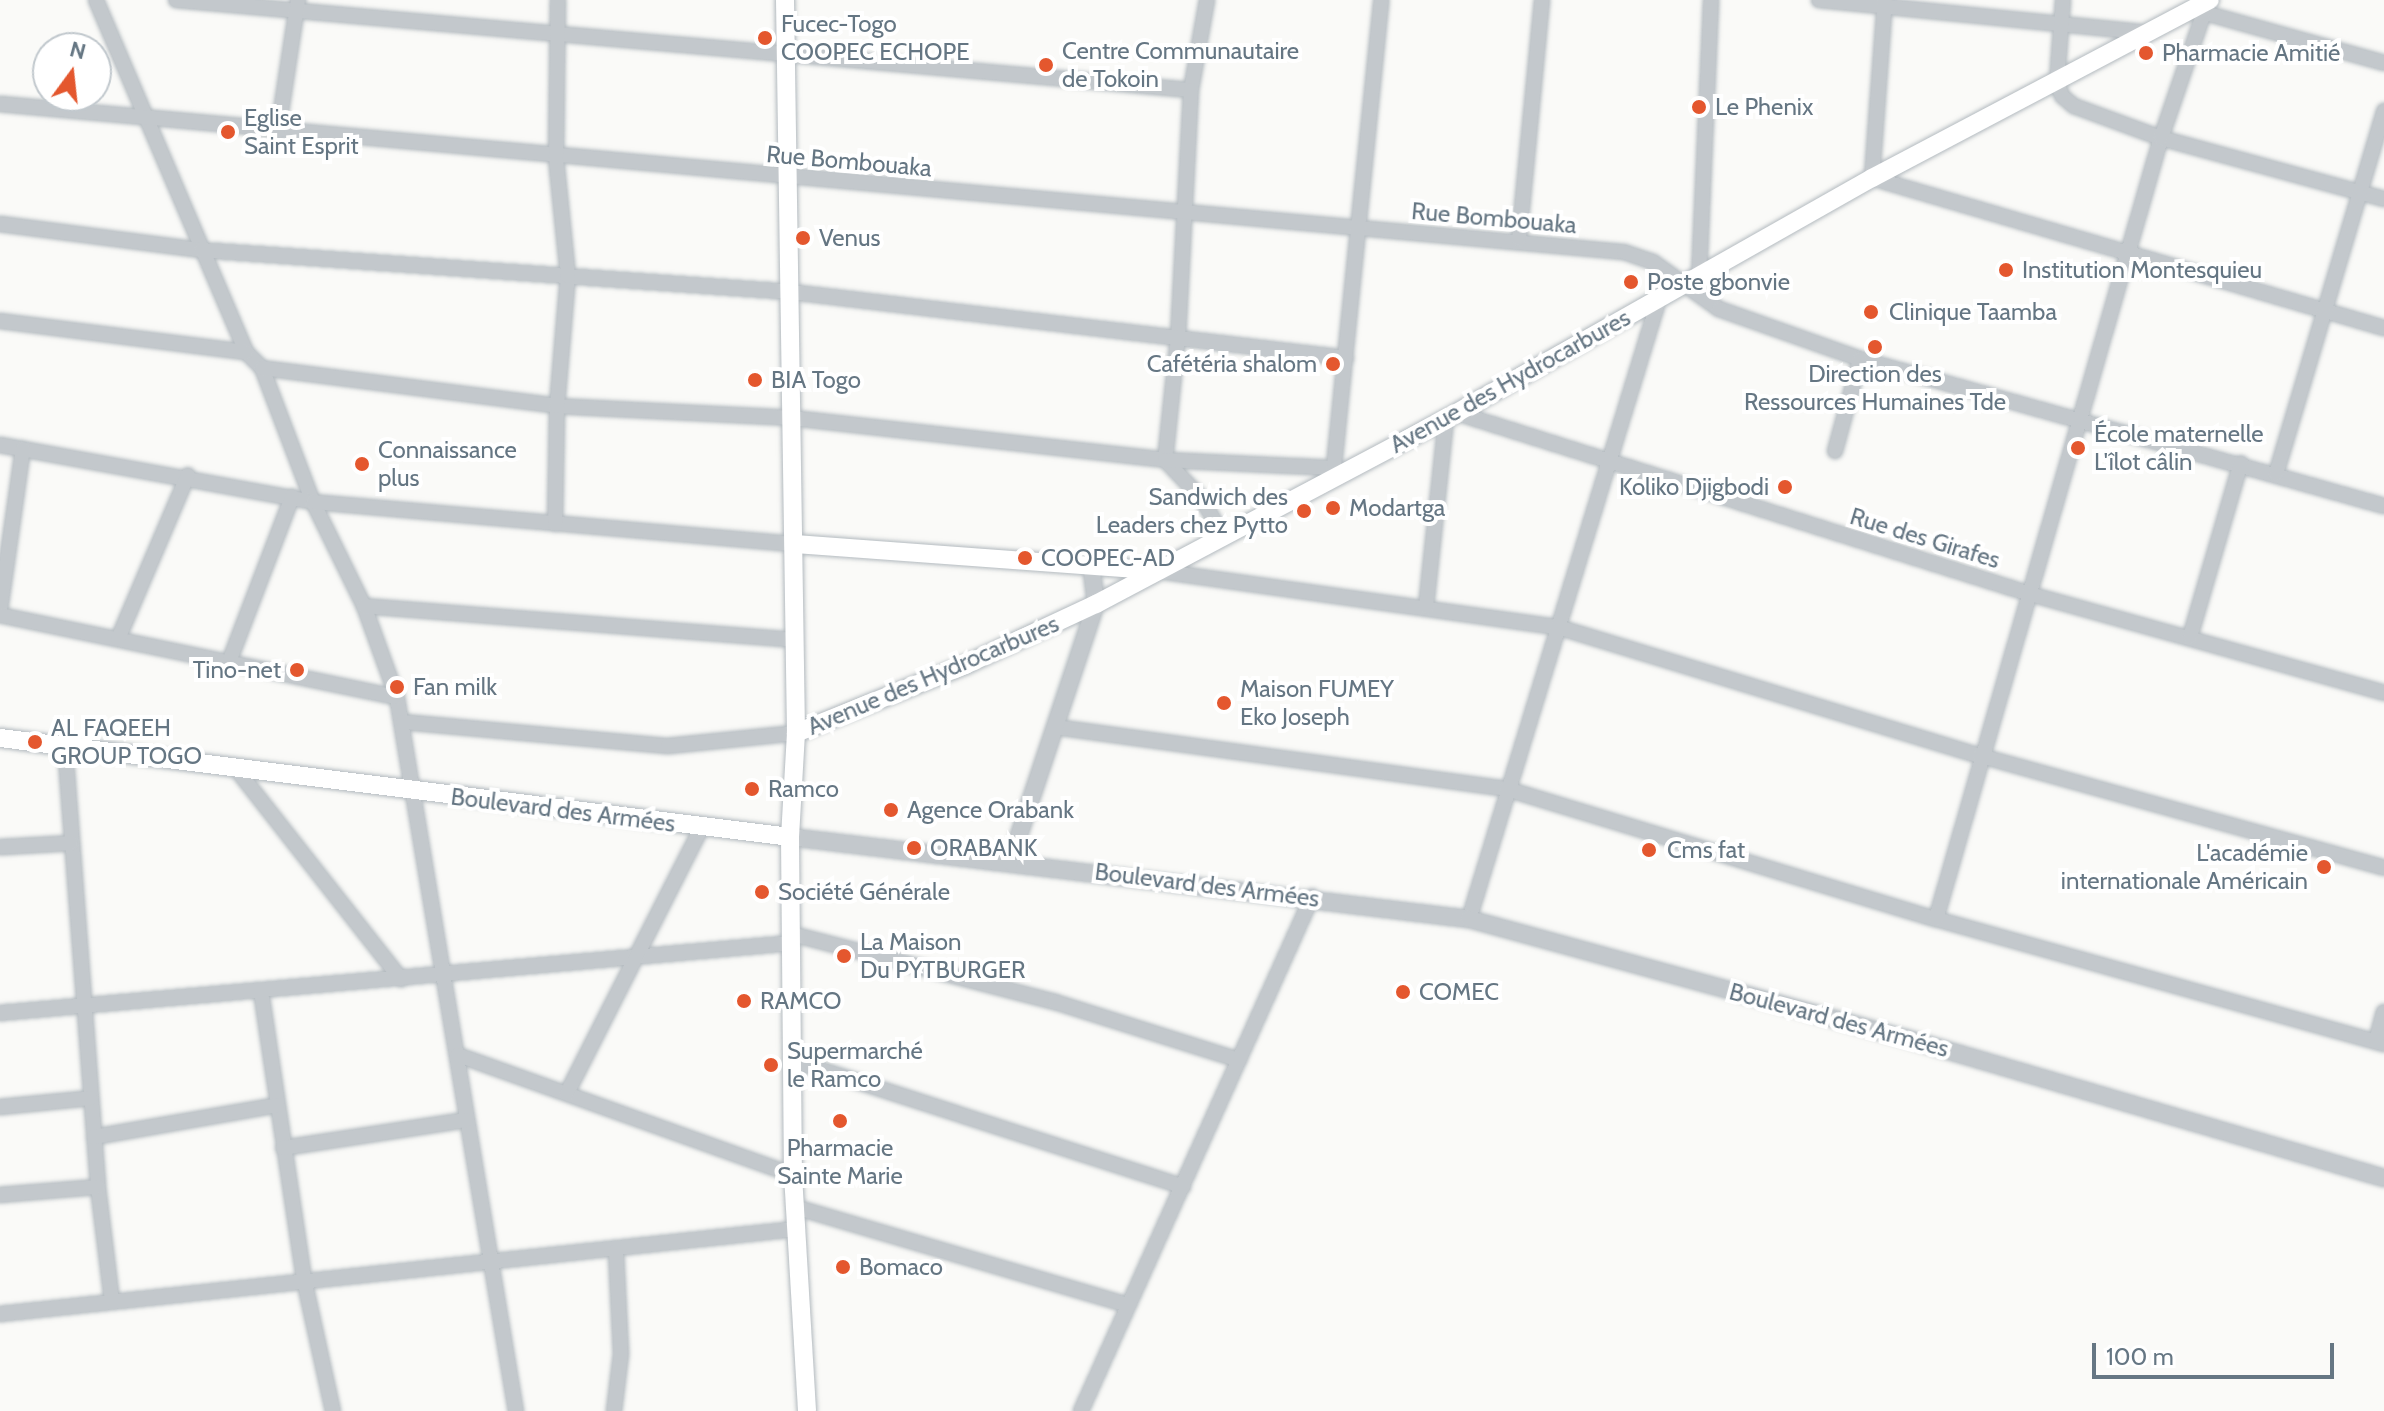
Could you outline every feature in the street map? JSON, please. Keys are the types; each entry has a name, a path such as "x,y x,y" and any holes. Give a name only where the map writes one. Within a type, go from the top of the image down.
{"main road":[{"path":"785,0 796,733 790,837 793,1175 807,1411"},
{"name":"Avenue des Hydrocarbures","path":"796,733 965,665 1096,604 1333,474 1451,416 1872,178 2148,33 2203,8"},
{"path":"794,544 1158,571"},
{"name":"Boulevard des Armées","path":"0,738 790,837"}],"street":[{"path":"96,0 246,352 262,368 313,502 364,606 397,697 458,1055 488,1264 516,1411"},
{"path":"176,0 298,6 1191,90"},
{"path":"555,524 557,406 568,276 556,157 555,30 558,0"},
{"path":"1207,0 1191,90 1182,213 1178,337 1165,460 1202,499 1223,536"},
{"path":"262,368 557,406 792,418 1165,460 1333,474 1346,358 1355,230 1381,0"},
{"path":"1519,239 1542,0"},
{"path":"1693,280 1711,0"},
{"path":"1819,0 1884,3 2148,33"},
{"path":"2063,0 2057,82 2062,96 2074,106 2161,138 2384,199"},
{"path":"1884,3 1872,178 2129,257 2384,328"},
{"path":"278,131 298,6"},
{"path":"1936,919 2161,138 2203,8 2384,63"},
{"name":"Rue Bombouaka","path":"0,104 148,121 1355,230 1519,239 1638,255 1693,280 1719,309 1860,359 2080,423 2241,463 2384,506"},
{"path":"2276,474 2384,111"},
{"path":"0,224 201,250 791,292 1346,358"},
{"path":"1469,919 1659,299"},
{"path":"0,321 246,352"},
{"path":"1835,451 1860,359"},
{"path":"1426,607 1451,416"},
{"name":"Rue des Girafes","path":"1451,416 2030,594 2384,693"},
{"path":"0,445 188,475 313,502 794,544"},
{"path":"23,449 0,613 397,697"},
{"path":"2190,637 2241,463"},
{"path":"118,639 188,475"},
{"path":"229,662 292,497"},
{"path":"1010,862 1096,604 1091,564"},
{"path":"1158,571 1558,627 1981,756 2384,868"},
{"path":"364,606 794,640"},
{"path":"403,722 668,746 796,733"},
{"path":"1055,727 1507,789 1936,919 2380,1043 2384,1012"},
{"path":"65,746 98,1187 112,1301"},
{"path":"237,770 401,979"},
{"path":"567,1093 702,827"},
{"name":"Boulevard des Armées","path":"790,837 1312,897 1469,919 1933,1046 2384,1178"},
{"path":"0,847 71,843"},
{"path":"1081,1411 1312,897"},
{"path":"0,1013 634,961 792,939 1055,1002 1239,1060"},
{"path":"261,991 305,1284 333,1411"},
{"path":"458,1055 793,1175"},
{"path":"794,1061 1183,1187"},
{"path":"0,1107 91,1098"},
{"path":"94,1137 277,1105"},
{"path":"283,1148 466,1120"},
{"path":"0,1195 98,1187"},
{"path":"795,1207 1128,1305"},
{"path":"0,1314 616,1251 795,1229"},
{"path":"614,1411 621,1354 616,1251"}],"place":[{"name":"Fucec-Togo COOPEC ECHOPE","path":"765,38"},
{"name":"Pharmacie Amitié","path":"2146,53"},
{"name":"Centre Communautaire de Tokoin","path":"1046,65"},
{"name":"Le Phenix","path":"1699,107"},
{"name":"Eglise Saint Esprit","path":"228,132"},
{"name":"Venus","path":"803,238"},
{"name":"Institution Montesquieu","path":"2006,270"},
{"name":"Poste gbonvie","path":"1631,282"},
{"name":"Clinique Taamba","path":"1871,312"},
{"name":"Direction des Ressources Humaines Tde","path":"1875,347"},
{"name":"Cafétéria shalom","path":"1333,364"},
{"name":"BIA Togo","path":"755,380"},
{"name":"École maternelle L'îlot câlin","path":"2078,448"},
{"name":"Connaissance plus","path":"362,464"},
{"name":"Koliko Djigbodi","path":"1785,487"},
{"name":"Modartga","path":"1333,508"},
{"name":"Sandwich des Leaders chez Pytto","path":"1304,511"},
{"name":"COOPEC-AD","path":"1025,558"},
{"name":"Tino-net","path":"297,670"},
{"name":"Fan milk","path":"397,687"},
{"name":"Maison FUMEY Eko Joseph","path":"1224,703"},
{"name":"AL FAQEEH GROUP TOGO","path":"35,742"},
{"name":"Ramco","path":"752,789"},
{"name":"Agence Orabank","path":"891,810"},
{"name":"ORABANK","path":"914,848"},
{"name":"Cms fat","path":"1649,850"},
{"name":"L'académie internationale Américain","path":"2324,867"},
{"name":"Société Générale","path":"762,892"},
{"name":"La Maison Du PYTBURGER","path":"844,956"},
{"name":"COMEC","path":"1403,992"},
{"name":"RAMCO","path":"744,1001"},
{"name":"Supermarché le Ramco","path":"771,1065"},
{"name":"Pharmacie Sainte Marie","path":"840,1121"},
{"name":"Bomaco","path":"843,1267"}]}
